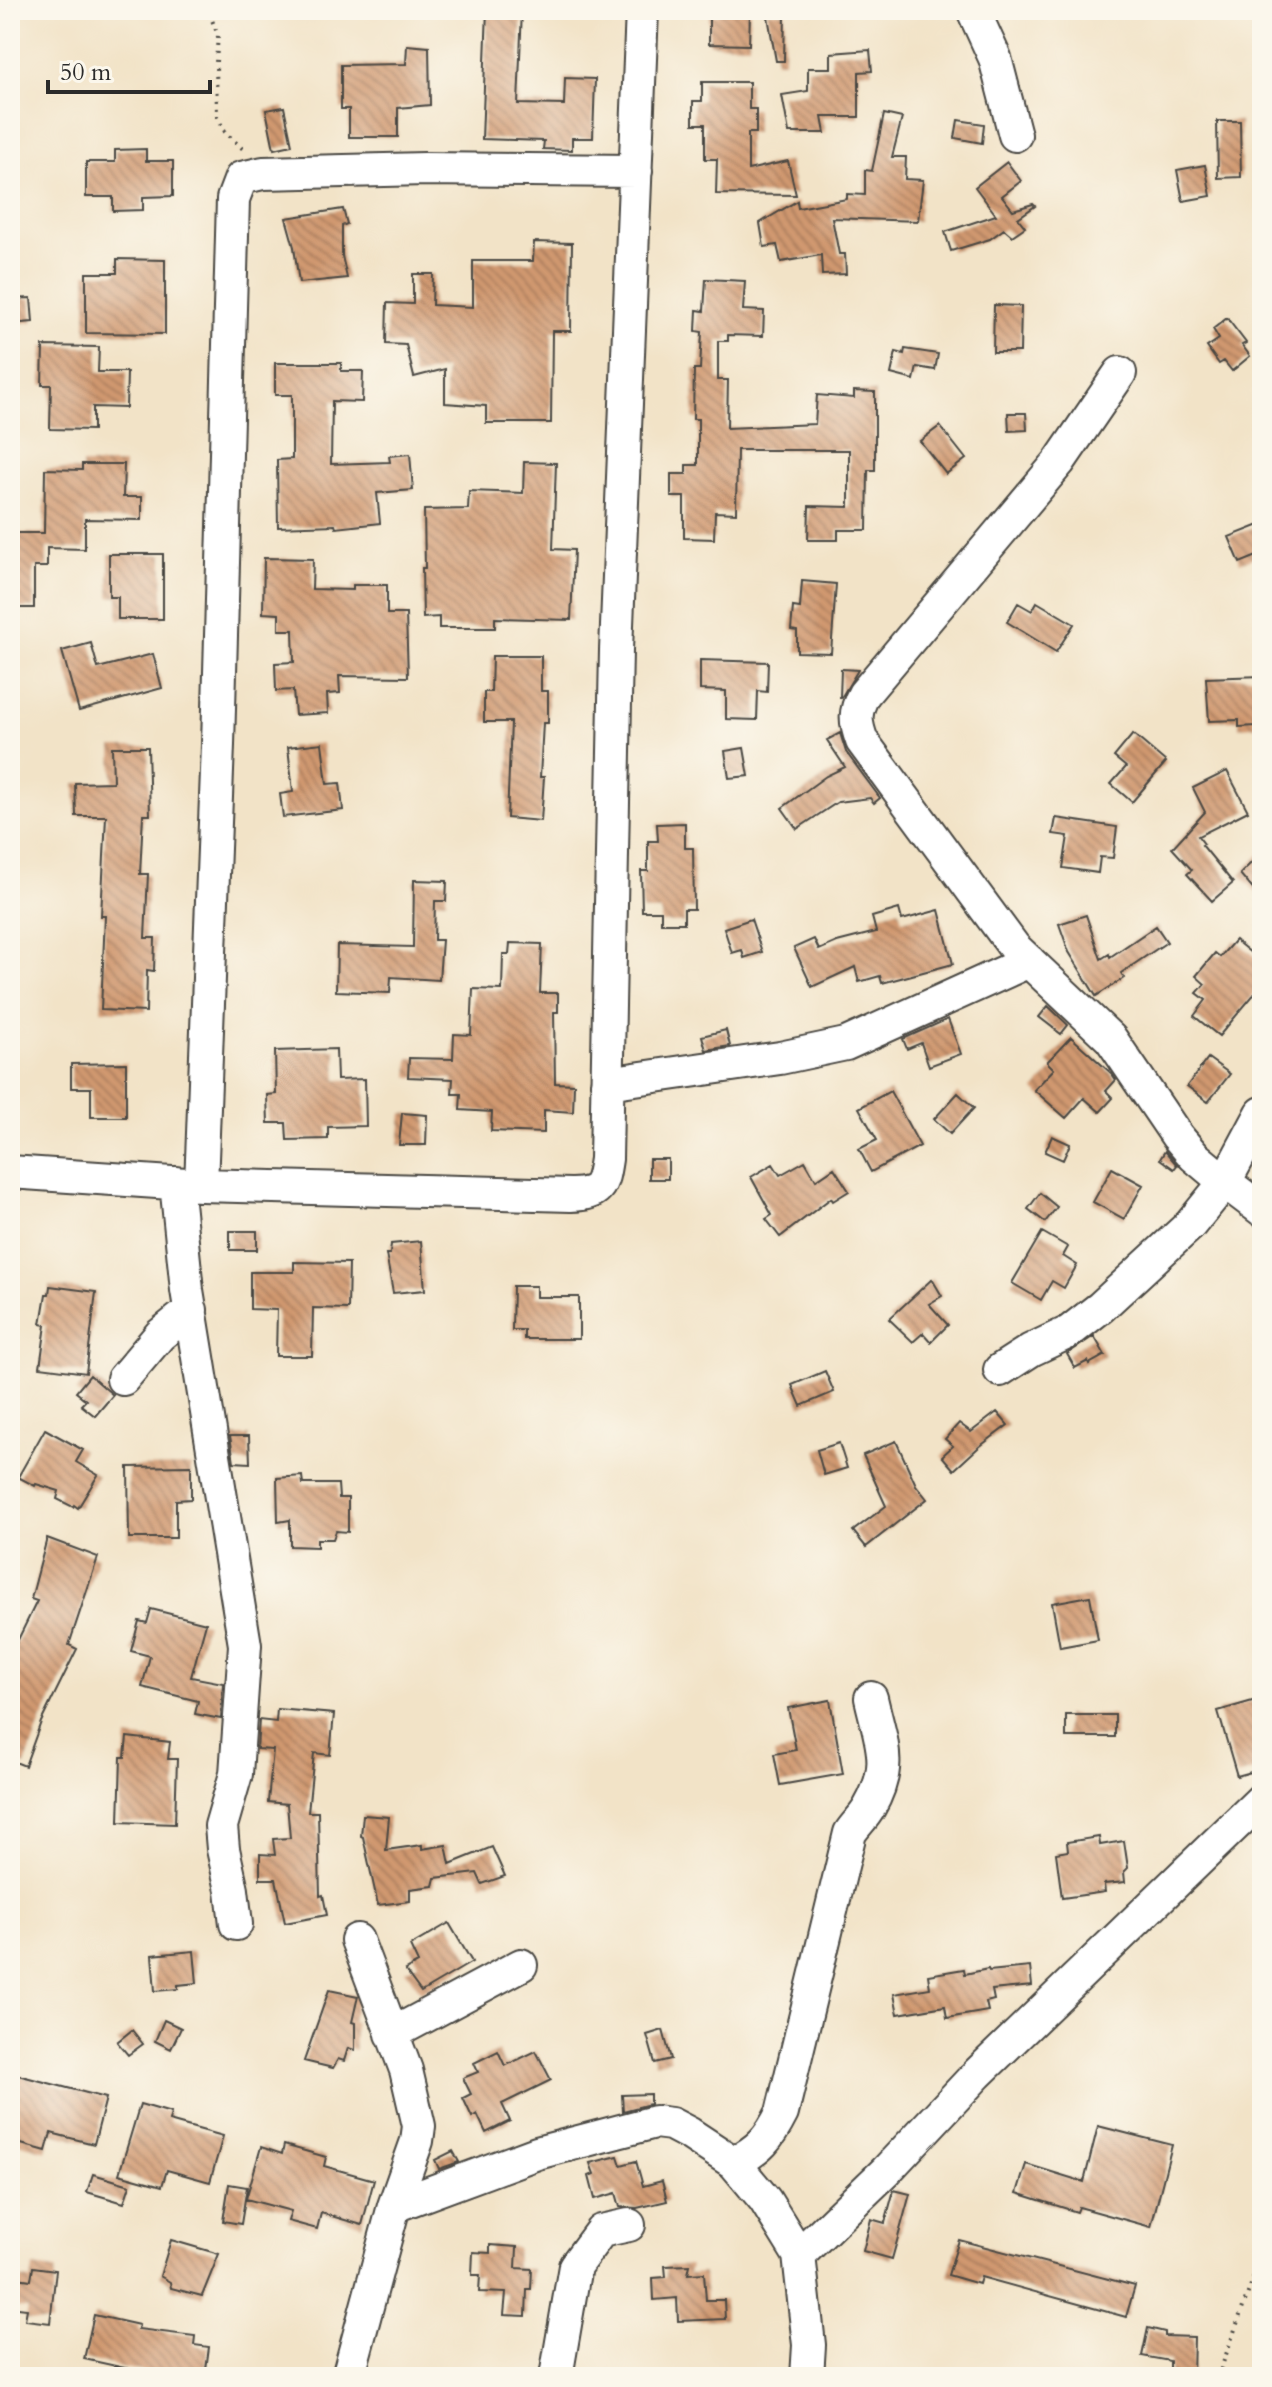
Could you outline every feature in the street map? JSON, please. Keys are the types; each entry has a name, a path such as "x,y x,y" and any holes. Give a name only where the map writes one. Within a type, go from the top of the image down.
{"street":[{"path":"10,1172 188,1184 587,1194 597,1190 603,1180 616,650 642,10"},
{"path":"973,10 995,58 1015,135"},
{"path":"236,1924 221,1826 236,1774 245,1645 191,1310 188,1184 218,745 233,199 241,178 275,172 425,169 636,171"},
{"path":"1120,373 1059,462 864,694 855,710 856,725 862,741 1014,947 1111,1039 1194,1156 1262,1210"},
{"path":"607,1083 765,1061 846,1044 1029,961"},
{"path":"1000,1370 1031,1350 1069,1332 1101,1307 1190,1225 1225,1182 1262,1113"},
{"path":"123,1379 160,1335 191,1310"},
{"path":"734,2163 753,2152 770,2136 782,2113 850,1833 867,1812 882,1780 885,1759 871,1698"},
{"path":"799,2255 886,2171 977,2074 1262,1799"},
{"path":"348,2377 419,2126 406,2070 357,1940"},
{"path":"392,2034 521,1965"},
{"path":"394,2206 537,2153 655,2122 671,2124 734,2163 765,2200 799,2255 809,2345 807,2377"},
{"path":"556,2377 575,2266 601,2231 629,2225"}],"path":[{"path":"201,10 212,20 218,35 215,73 217,116 225,132 275,172"},
{"path":"1218,2377 1262,2254"}],"building":[{"path":"487,10 522,10 518,104 564,105 565,78 595,79 593,138 572,138 572,150 543,149 544,141 482,139"},
{"path":"719,10 750,11 749,45 709,44 709,14 719,14"},
{"path":"767,11 785,12 784,61 776,61"},
{"path":"407,45 429,47 430,105 398,108 398,137 349,137 349,109 341,109 341,65 406,64"},
{"path":"870,50 872,71 859,72 859,117 822,117 825,133 789,133 782,95 808,91 808,68 831,68 831,53"},
{"path":"702,82 749,82 749,109 756,109 756,133 748,133 748,170 788,161 796,195 716,194 717,159 705,159 705,124 693,124 693,101 702,101"},
{"path":"284,107 292,145 274,149 266,110"},
{"path":"884,114 902,118 892,157 906,157 905,179 923,180 918,221 832,218 839,254 845,254 846,274 822,275 821,255 781,262 777,245 764,247 760,223 797,201 798,208 847,199 847,194 865,195 865,170 872,171"},
{"path":"958,120 984,124 982,143 955,138"},
{"path":"1217,121 1240,121 1241,177 1218,178"},
{"path":"146,149 146,161 173,161 173,196 143,197 143,210 113,211 113,197 86,197 86,162 115,162 115,150"},
{"path":"1007,162 1021,181 1002,196 1013,210 1035,206 1018,218 1025,227 1012,236 1004,229 990,239 951,251 945,232 996,215 975,187"},
{"path":"1205,165 1211,196 1183,201 1177,170"},
{"path":"343,209 347,224 342,226 342,256 347,278 299,283 286,218"},
{"path":"534,242 572,243 571,331 552,331 551,423 486,423 486,406 445,403 445,369 414,377 406,345 386,344 387,303 413,304 413,274 433,274 432,305 473,307 473,261 533,261"},
{"path":"117,259 165,260 165,334 86,333 86,273 117,273"},
{"path":"706,279 745,281 743,310 764,311 763,336 728,335 728,341 718,341 718,380 728,380 727,428 815,424 817,395 854,398 854,391 875,392 875,470 868,470 867,530 838,530 838,540 808,540 809,506 849,507 849,450 737,450 736,513 715,512 714,539 684,538 684,497 671,497 671,474 686,474 686,465 698,465 698,419 693,419 694,369 700,369 702,332 696,331 697,310 704,311"},
{"path":"31,298 33,322 10,324 10,299"},
{"path":"994,305 1021,306 1020,352 993,352"},
{"path":"1227,318 1246,343 1242,345 1250,356 1232,371 1224,361 1219,364 1207,347 1219,339 1213,329"},
{"path":"43,346 99,347 98,372 127,372 126,408 93,407 93,430 50,429 51,385 42,385"},
{"path":"905,349 938,354 935,370 917,367 914,380 891,374 896,352 904,354"},
{"path":"275,363 341,363 341,371 363,371 362,402 332,401 331,464 390,462 389,456 410,454 413,490 377,493 380,523 336,528 335,525 278,527 277,460 292,459 292,395 275,395"},
{"path":"1008,413 1026,413 1027,430 1009,431"},
{"path":"940,426 966,459 946,474 920,441"},
{"path":"524,462 556,463 553,549 574,550 571,620 495,618 495,628 439,628 439,617 423,618 424,510 468,509 469,491 523,493"},
{"path":"82,464 124,464 123,497 142,497 142,520 85,519 85,549 47,548 47,567 34,567 34,608 10,608 10,533 44,533 45,469 82,470"},
{"path":"1262,524 1262,554 1240,563 1229,537"},
{"path":"109,554 163,554 163,619 118,619 118,597 109,597"},
{"path":"264,558 313,559 312,589 353,590 353,585 387,585 387,614 406,614 408,677 339,676 340,693 327,694 328,713 295,715 293,690 276,691 275,663 294,662 293,630 279,630 279,614 263,613"},
{"path":"802,581 836,584 831,653 797,652 797,631 791,630 793,607 800,608"},
{"path":"1037,602 1074,624 1056,652 1007,622 1018,603 1032,611"},
{"path":"91,643 98,668 153,654 162,688 79,711 62,651"},
{"path":"492,656 541,656 541,691 548,691 548,723 543,723 541,821 507,818 511,722 484,722 484,692 491,692"},
{"path":"700,660 768,662 767,692 758,691 757,720 726,719 726,691 700,690"},
{"path":"841,669 858,670 840,698"},
{"path":"1262,676 1262,717 1256,718 1256,726 1239,727 1239,720 1209,721 1206,678"},
{"path":"840,733 846,752 880,798 874,803 870,798 838,802 797,829 782,808 826,776 845,767 827,740"},
{"path":"1133,734 1166,762 1132,802 1111,784 1126,767 1114,757"},
{"path":"322,743 327,784 340,783 343,810 283,817 280,794 293,792 288,747"},
{"path":"112,747 148,747 150,815 143,815 140,874 148,874 145,938 155,938 154,971 147,970 146,1012 101,1010 105,916 101,916 106,816 76,816 75,783 113,782"},
{"path":"744,748 749,776 729,778 725,751"},
{"path":"1227,771 1248,811 1198,836 1233,883 1212,901 1187,874 1192,870 1172,848 1205,812 1193,788"},
{"path":"1056,818 1117,827 1113,858 1100,857 1098,873 1063,868 1068,836 1053,834"},
{"path":"685,823 685,848 693,848 694,909 684,909 684,923 661,923 661,911 642,911 641,871 648,871 648,841 658,841 657,824"},
{"path":"1262,852 1262,900 1240,874"},
{"path":"414,880 447,881 446,901 435,901 434,940 442,940 439,980 391,977 390,993 336,991 337,945 413,947"},
{"path":"899,909 902,920 939,910 953,964 882,983 880,976 859,982 855,967 812,987 794,948 814,939 819,950 876,932 872,917"},
{"path":"1086,915 1101,959 1109,954 1110,957 1156,926 1167,942 1121,973 1124,978 1096,996 1069,952 1059,924"},
{"path":"751,919 762,952 744,958 742,950 732,953 724,928"},
{"path":"1235,940 1262,962 1262,985 1219,1036 1194,1016 1206,1000 1197,993 1205,984 1196,976 1215,953 1220,957"},
{"path":"510,943 542,944 540,993 558,993 558,1012 554,1012 555,1083 574,1084 573,1112 544,1110 544,1133 491,1131 492,1112 460,1110 461,1094 452,1094 453,1079 408,1077 409,1058 453,1059 454,1034 471,1035 473,989 502,990 503,954 509,954"},
{"path":"1048,1006 1068,1025 1061,1034 1039,1017"},
{"path":"948,1019 961,1054 929,1066 921,1043 907,1049 903,1039"},
{"path":"726,1030 730,1046 706,1050 702,1036"},
{"path":"1071,1037 1116,1080 1106,1091 1113,1098 1100,1112 1084,1098 1066,1118 1034,1090 1054,1069 1047,1062"},
{"path":"336,1049 337,1080 365,1079 366,1126 328,1127 328,1139 287,1140 286,1123 268,1123 267,1095 276,1094 275,1051"},
{"path":"1208,1058 1230,1074 1208,1102 1187,1086"},
{"path":"126,1063 126,1117 91,1117 91,1088 71,1088 71,1064"},
{"path":"890,1091 920,1146 871,1172 859,1149 877,1140 859,1108"},
{"path":"958,1093 974,1108 950,1134 934,1119"},
{"path":"402,1113 427,1115 426,1145 399,1145"},
{"path":"1052,1136 1070,1144 1063,1160 1045,1152"},
{"path":"1165,1151 1177,1165 1174,1169 1160,1159"},
{"path":"649,1159 668,1159 668,1179 649,1179"},
{"path":"805,1161 816,1180 834,1168 849,1191 833,1201 831,1198 780,1237 766,1219 772,1215 751,1177 773,1164 780,1175"},
{"path":"1112,1168 1143,1185 1124,1219 1093,1202"},
{"path":"1040,1193 1057,1207 1045,1222 1028,1209"},
{"path":"230,1231 257,1231 257,1250 230,1250"},
{"path":"1042,1232 1068,1247 1063,1256 1077,1265 1064,1288 1052,1281 1041,1300 1012,1283"},
{"path":"421,1241 425,1290 393,1293 386,1254 390,1254 391,1244"},
{"path":"294,1262 349,1263 348,1309 313,1308 312,1356 276,1356 277,1310 250,1309 250,1272 294,1272"},
{"path":"932,1279 942,1296 929,1304 948,1325 931,1342 923,1333 913,1342 889,1319"},
{"path":"50,1286 96,1292 86,1373 40,1367 46,1325 41,1324"},
{"path":"513,1286 536,1286 536,1297 579,1297 579,1339 524,1339 524,1330 512,1330"},
{"path":"1094,1336 1105,1355 1075,1368 1067,1354"},
{"path":"825,1371 834,1392 801,1406 792,1385"},
{"path":"90,1375 113,1395 95,1416 81,1405 86,1400 76,1392"},
{"path":"997,1412 1008,1425 954,1470 942,1456 953,1446 945,1439 959,1423 971,1432"},
{"path":"45,1429 83,1450 76,1462 98,1475 78,1508 57,1499 59,1491 35,1486 18,1477"},
{"path":"230,1436 249,1436 250,1463 234,1462"},
{"path":"896,1441 916,1485 927,1499 866,1547 853,1531 886,1506 863,1455"},
{"path":"839,1443 847,1468 824,1475 817,1450"},
{"path":"191,1466 191,1499 176,1500 176,1538 129,1538 128,1467"},
{"path":"302,1476 303,1484 338,1484 339,1498 348,1498 348,1532 336,1531 333,1539 317,1539 317,1547 290,1546 290,1520 278,1522 277,1478"},
{"path":"47,1538 98,1557 69,1645 77,1649 41,1722 25,1766 10,1760 10,1656 37,1601 31,1599"},
{"path":"1090,1596 1098,1640 1060,1647 1052,1603"},
{"path":"151,1609 206,1623 191,1677 223,1683 221,1719 195,1714 198,1701 142,1687 150,1656 131,1651 139,1621 147,1623"},
{"path":"830,1700 843,1774 780,1785 774,1754 796,1750 788,1708"},
{"path":"1256,1700 1262,1718 1262,1769 1237,1776 1218,1711"},
{"path":"277,1709 334,1714 330,1755 314,1753 308,1812 318,1812 320,1896 323,1895 327,1915 285,1923 276,1879 260,1879 260,1854 275,1855 273,1839 290,1838 287,1804 268,1802 273,1750 257,1749 259,1720 276,1722"},
{"path":"1066,1715 1115,1715 1115,1737 1066,1737"},
{"path":"127,1737 170,1742 168,1759 177,1759 175,1824 119,1822 121,1757 125,1757"},
{"path":"363,1815 389,1817 386,1850 446,1845 450,1864 492,1847 505,1876 482,1884 477,1873 435,1878 433,1886 410,1889 410,1901 378,1905 361,1836"},
{"path":"1099,1837 1100,1845 1124,1841 1128,1868 1124,1872 1125,1882 1104,1884 1105,1892 1062,1898 1056,1853 1068,1851 1067,1842"},
{"path":"449,1923 472,1962 421,1992 405,1970 418,1963 410,1946"},
{"path":"194,1951 197,1983 155,1991 152,1955"},
{"path":"1030,1967 1032,1986 992,1990 994,2000 986,2002 988,2011 947,2018 945,2006 898,2014 894,1994 930,1988 928,1975 964,1969 965,1974 988,1969"},
{"path":"329,1990 358,1996 352,2022 355,2023 355,2050 348,2048 344,2061 338,2059 333,2068 304,2061"},
{"path":"164,2020 181,2028 171,2049 155,2041"},
{"path":"132,2030 143,2044 128,2055 117,2042"},
{"path":"663,2030 671,2059 655,2063 647,2035"},
{"path":"498,2051 505,2066 536,2051 551,2080 502,2104 510,2121 486,2133 477,2114 472,2117 463,2098 471,2094 463,2078 478,2072 474,2063"},
{"path":"10,2073 106,2098 94,2144 51,2133 46,2151 14,2142 17,2133 10,2131"},
{"path":"650,2094 650,2104 623,2111 622,2095"},
{"path":"140,2104 171,2113 169,2121 223,2136 210,2182 167,2170 162,2186 119,2174"},
{"path":"1098,2126 1172,2145 1151,2227 1079,2207 1077,2212 1017,2193 1026,2164 1084,2182"},
{"path":"284,2145 326,2157 324,2166 374,2180 362,2225 321,2213 317,2229 288,2221 291,2211 246,2199 261,2147 282,2154"},
{"path":"453,2151 459,2162 439,2169 435,2160"},
{"path":"618,2156 621,2165 636,2161 643,2186 662,2181 667,2201 637,2208 620,2207 616,2193 595,2199 589,2176 594,2174 590,2163"},
{"path":"93,2174 130,2185 124,2203 87,2192"},
{"path":"229,2184 247,2187 241,2224 223,2221"},
{"path":"894,2190 910,2194 892,2259 863,2251 871,2219 885,2223"},
{"path":"171,2240 219,2254 202,2296 171,2288 170,2282 160,2276"},
{"path":"959,2240 1135,2286 1126,2317 981,2277 979,2284 948,2275"},
{"path":"490,2245 517,2247 516,2268 532,2269 531,2289 527,2289 526,2316 504,2315 506,2293 479,2292 480,2275 472,2275 473,2252 490,2253"},
{"path":"690,2265 688,2274 704,2273 706,2300 724,2300 725,2319 678,2321 677,2298 654,2300 653,2278 666,2277 665,2266"},
{"path":"33,2267 56,2270 50,2323 25,2320 27,2309 10,2307 10,2277 31,2280"},
{"path":"94,2315 139,2325 138,2329 195,2336 194,2345 209,2347 205,2377 157,2377 84,2359"},
{"path":"1148,2328 1165,2332 1165,2336 1194,2337 1193,2377 1170,2377 1170,2361 1142,2356"}]}
